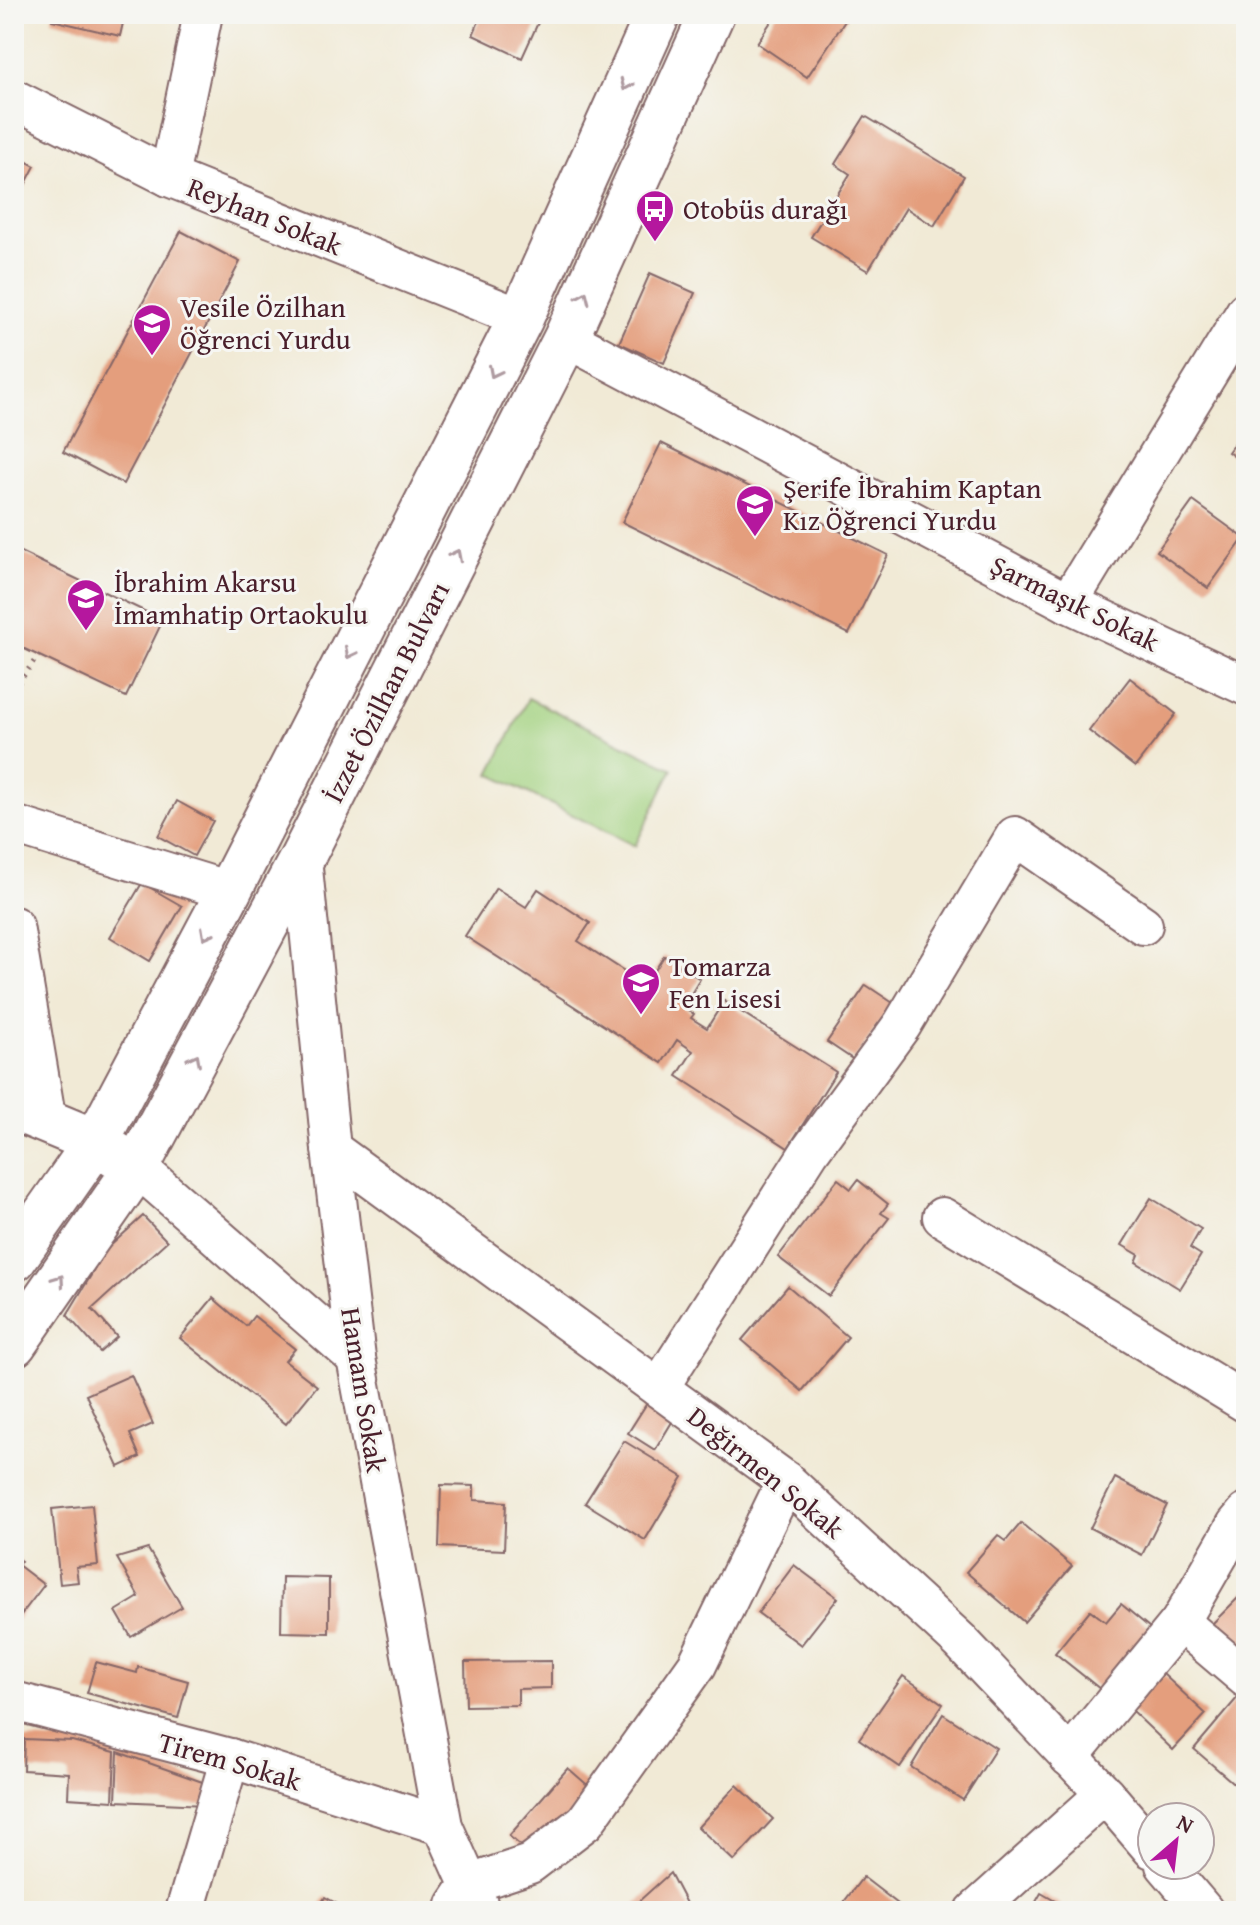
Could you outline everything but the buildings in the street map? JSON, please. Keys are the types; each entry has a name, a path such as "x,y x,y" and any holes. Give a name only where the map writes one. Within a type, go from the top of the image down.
{"main road":[{"name":"İzzet Özilhan Bulvarı","path":"14,1259 96,1142 229,891 521,318 658,14"},
{"name":"İzzet Özilhan Bulvarı","path":"14,1344 137,1167 302,858 566,338 712,14"},
{"path":"521,318 566,338"},
{"path":"30,1115 96,1142 137,1167"}],"street":[{"path":"169,177 203,14"},
{"name":"Reyhan Sokak","path":"14,99 169,177 521,318"},
{"path":"1068,603 1246,311"},
{"name":"Şarmaşık Sokak","path":"566,338 1068,603 1246,686"},
{"path":"14,825 229,891"},
{"path":"659,1388 810,1151 902,1025 1015,836 1143,925"},
{"name":"Hamam Sokak","path":"302,858 331,1149 356,1358 443,1826 468,1902"},
{"path":"14,926 30,1115"},
{"name":"Değirmen Sokak","path":"331,1149 786,1481 960,1641 1136,1830"},
{"path":"137,1167 356,1358"},
{"path":"942,1217 1246,1403"},
{"path":"468,1902 530,1864 585,1822 697,1665 786,1481"},
{"path":"1069,1757 1180,1622 1246,1513"},
{"path":"1180,1622 1246,1678"},
{"name":"Tirem Sokak","path":"14,1701 230,1758 443,1826"},
{"path":"185,1911 230,1758"},
{"path":"975,1911 1105,1794"},
{"path":"1179,1881 1204,1911"}],"path":[{"path":"14,689 38,656"}],"green space":[{"path":"528,698 673,769 635,846 490,774"}],"place":[{"name":"Otobüs durağı","path":"655,243"},
{"name":"Vesile Özilhan Öğrenci Yurdu","path":"152,357"},
{"name":"Şerife İbrahim Kaptan Kız Öğrenci Yurdu","path":"755,538"},
{"name":"İbrahim Akarsu İmamhatip Ortaokulu","path":"86,632"},
{"name":"Tomarza Fen Lisesi","path":"641,1016"}]}
